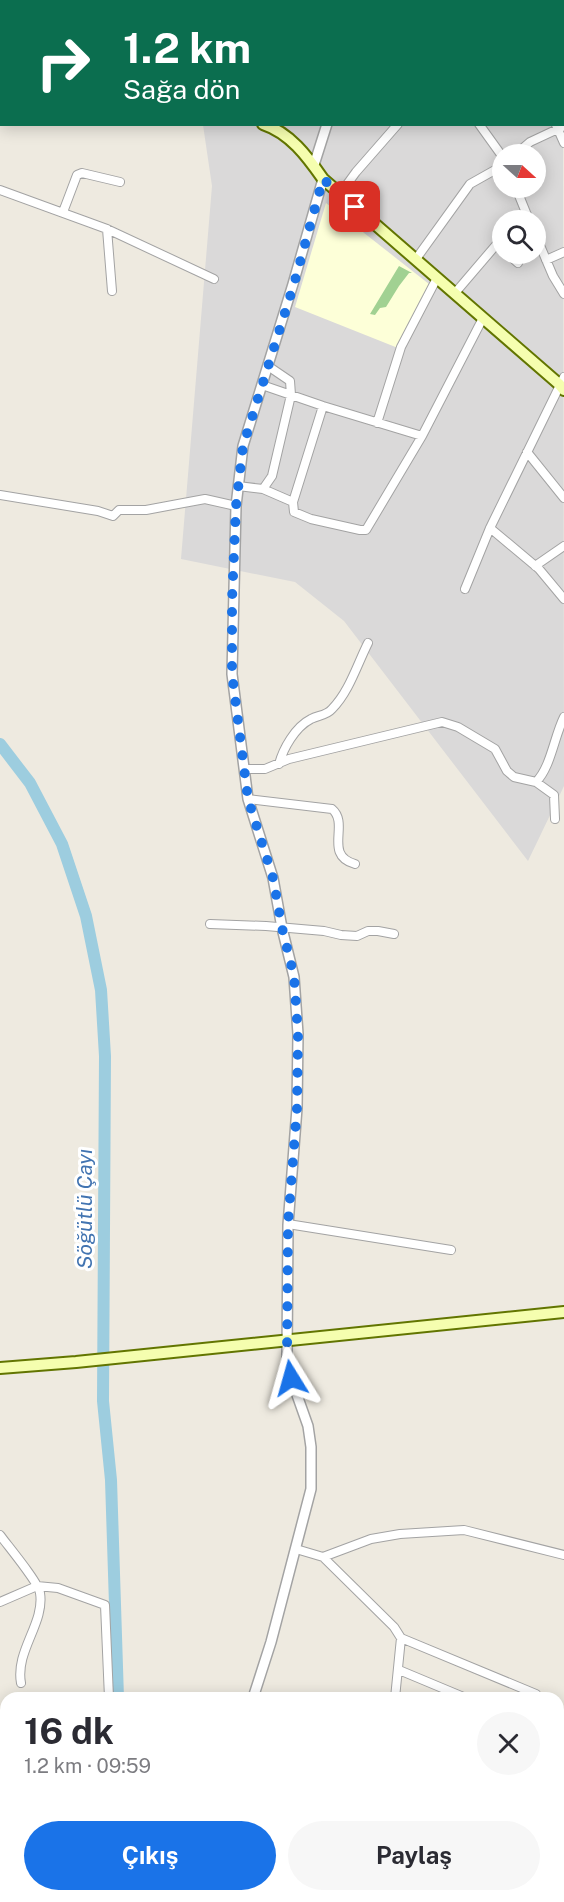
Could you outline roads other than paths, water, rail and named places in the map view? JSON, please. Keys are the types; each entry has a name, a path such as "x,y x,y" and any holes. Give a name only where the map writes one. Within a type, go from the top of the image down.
{"main road":[{"path":"270,126 286,136 308,156 323,179 562,384"},
{"path":"0,1368 180,1352 564,1312"}],"street":[{"path":"314,165 326,126"},
{"path":"340,194 396,126"},
{"path":"480,126 493,144"},
{"path":"528,144 559,126 564,143"},
{"path":"416,259 470,184 492,172"},
{"path":"63,212 77,175 82,173 120,182"},
{"path":"256,1692 311,1489 311,1447 308,1426 291,1378 287,1356 288,1224 297,1108 298,1034 294,976 273,878 248,799 232,674 236,506 243,446 323,179"},
{"path":"0,190 106,229 214,279"},
{"path":"106,229 112,291"},
{"path":"564,252 546,260 564,294"},
{"path":"455,293 492,254"},
{"path":"377,423 401,347 437,278"},
{"path":"323,406 293,502 294,512 311,519 360,531 366,530 422,436 483,318"},
{"path":"263,489 272,476 291,395 290,381 268,366"},
{"path":"465,589 490,528 562,384"},
{"path":"262,385 422,436"},
{"path":"527,452 564,498"},
{"path":"238,486 263,489 293,502"},
{"path":"0,495 98,511 114,516 118,510 146,510 205,499 236,506"},
{"path":"490,528 535,566 564,599"},
{"path":"535,566 564,546"},
{"path":"279,764 286,746 303,724 326,714 342,696 368,643"},
{"path":"536,782 545,773 547,760 564,717"},
{"path":"245,769 265,770 289,759 441,722 458,727 495,749 507,771 514,777 536,782 554,795 555,819"},
{"path":"248,799 332,809 338,816 339,851 346,861 355,864"},
{"path":"210,924 282,928 357,936 368,931 394,934"},
{"path":"288,1224 451,1250"},
{"path":"322,1557 371,1539 400,1534 464,1530 564,1556"},
{"path":"0,1535 40,1592 39,1610 19,1672 21,1683"},
{"path":"296,1549 322,1557 394,1628 401,1638 531,1692"},
{"path":"0,1602 37,1586 58,1588 105,1605 110,1692"},
{"path":"396,1692 401,1638"},
{"path":"399,1670 452,1692"}],"waterway":[{"name":"Söğütlü Çayı","path":"0,744 30,783 62,844 86,916 101,990 105,1056 103,1401 111,1480 118,1692"}]}
